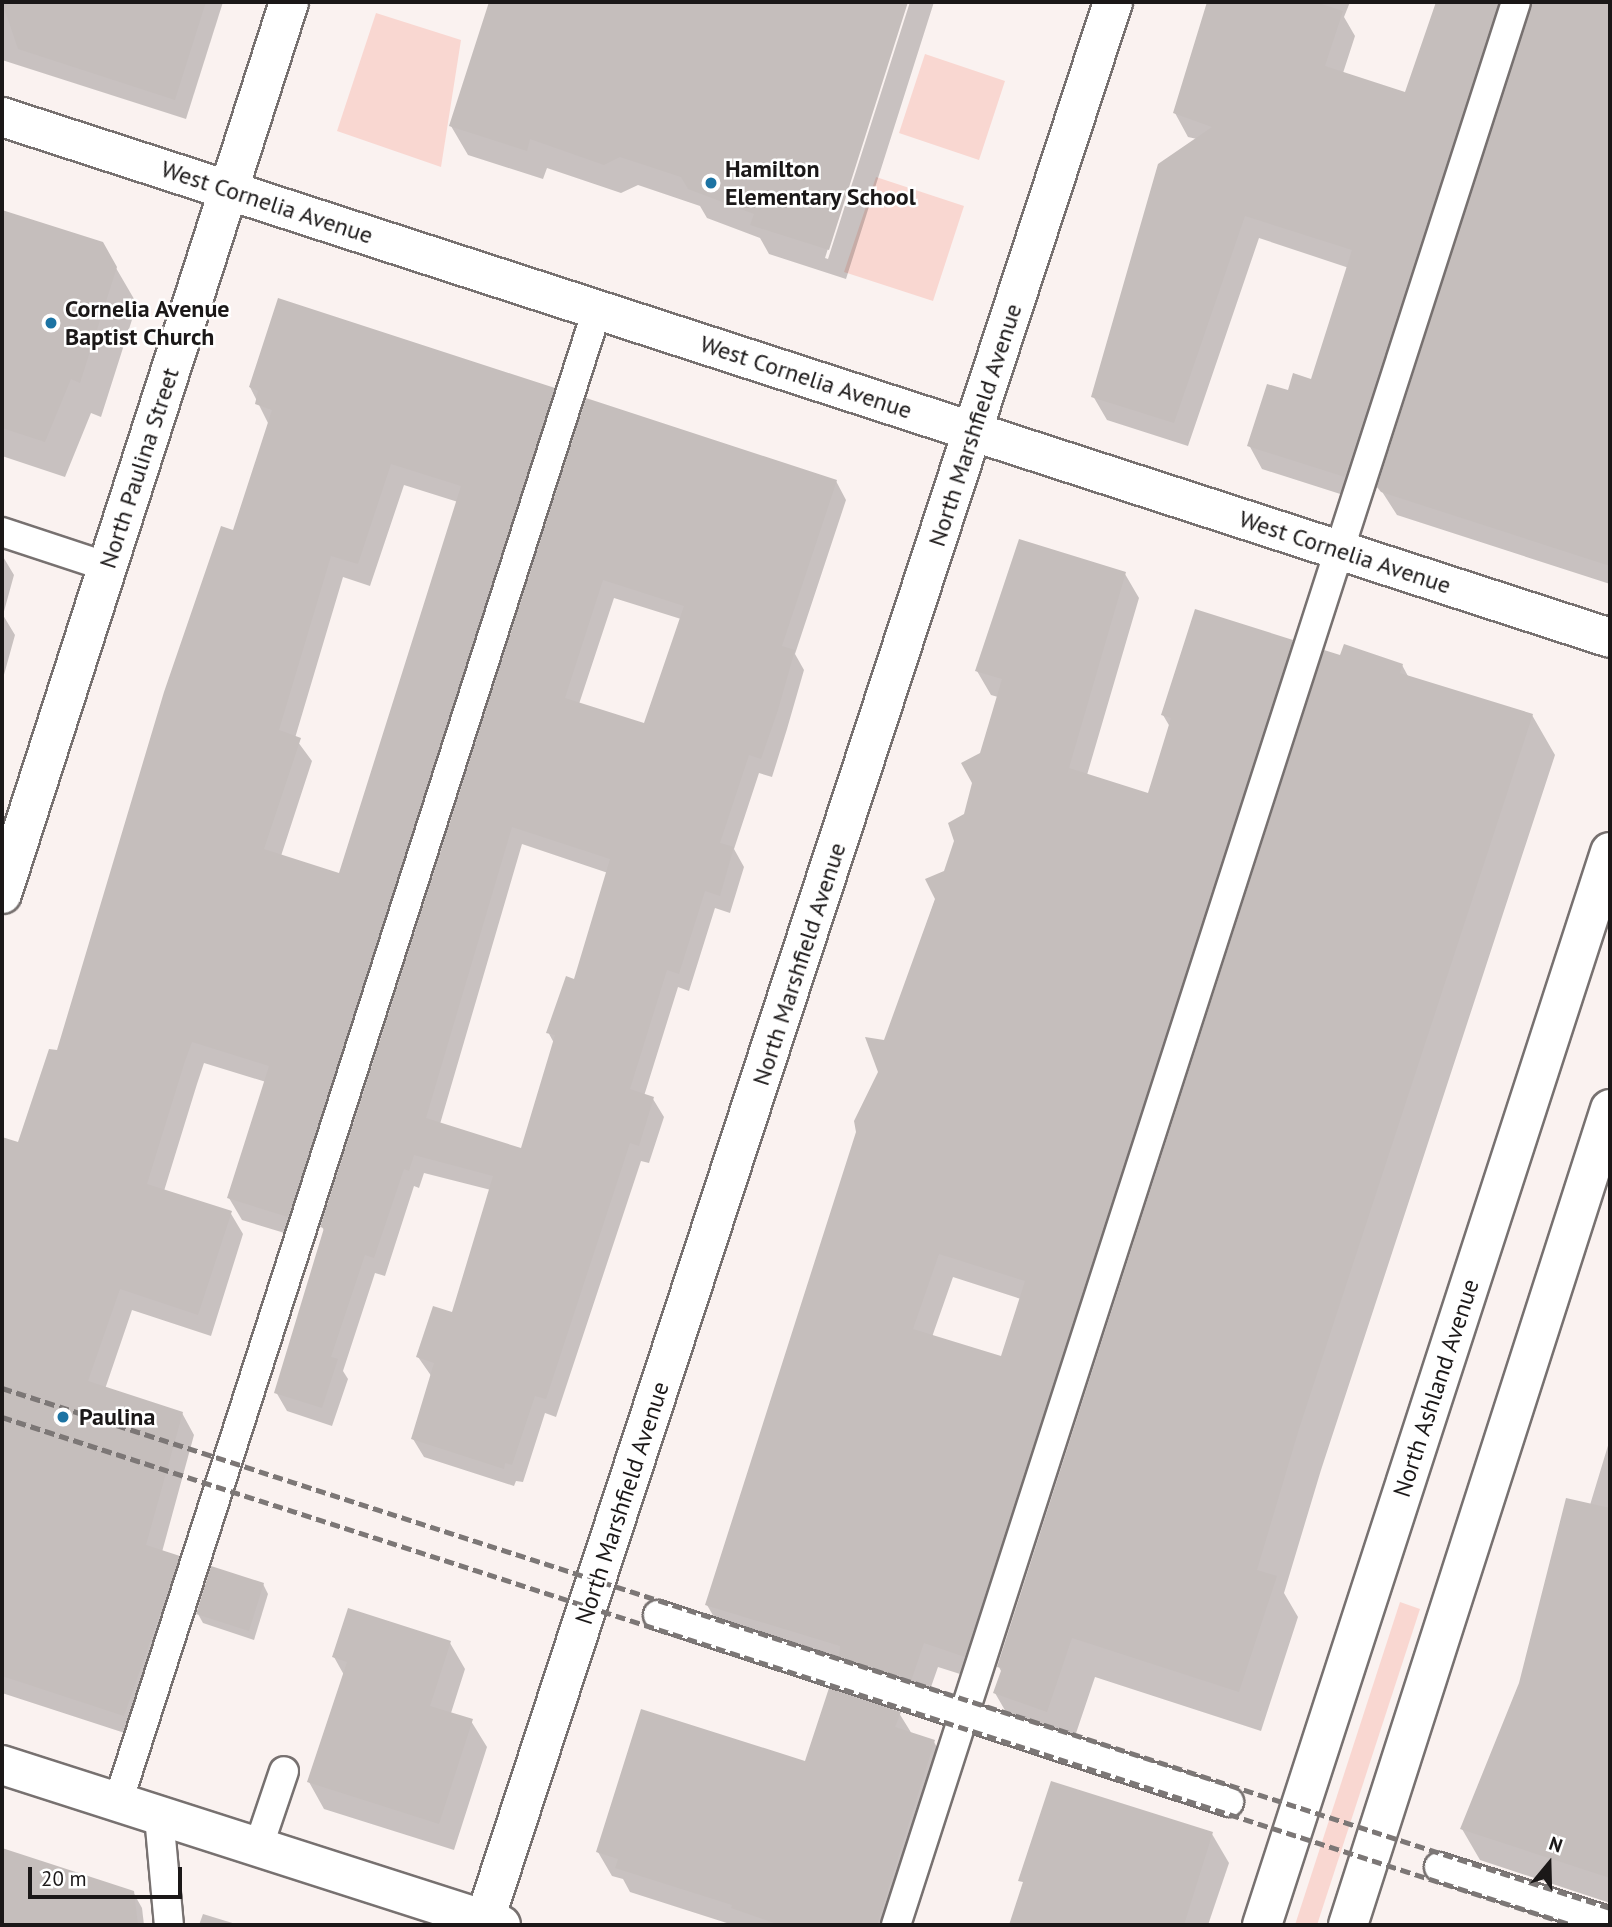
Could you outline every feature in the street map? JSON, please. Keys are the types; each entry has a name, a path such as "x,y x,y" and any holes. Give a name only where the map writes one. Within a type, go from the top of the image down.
{"street":[{"name":"North Paulina Street","path":"2,894 289,2"},
{"name":"North Marshfield Avenue","path":"489,1923 1113,2"},
{"name":"West Cornelia Avenue","path":"2,117 1610,638"},
{"name":"North Ashland Avenue","path":"1262,1925 1610,852"},
{"path":"1348,1925 1610,1110"},
{"path":"2,1765 489,1923"}],"lane":[{"path":"896,1925 1516,2"},
{"path":"118,1802 597,310"},
{"path":"2,532 108,568"},
{"path":"658,1615 1228,1801"},
{"path":"258,1848 284,1771"},
{"path":"159,1816 169,1925"},
{"path":"1439,1867 1610,1922"}],"shaded area":[{"path":"376,13 461,40 441,167 337,131"},
{"path":"925,54 1005,81 979,160 899,133"},
{"path":"876,177 964,206 933,301 844,272"},
{"path":"1400,1602 1420,1609 1317,1925 1295,1925"}],"building":[{"path":"2,2 206,2 175,100 18,49"},
{"path":"489,2 908,2 829,250 750,225 754,214 688,189 681,177 620,157 604,165 530,139 527,151 449,126"},
{"path":"1207,2 1315,2 1343,11 1325,66 1405,92 1436,2 1499,2 1345,477 1247,446 1267,384 1288,390 1293,373 1311,379 1352,250 1245,216 1174,423 1091,397 1158,164 1212,127 1173,113"},
{"path":"1532,2 1610,2 1610,566 1381,492 1377,487"},
{"name":"Cornelia Avenue Baptist Church","path":"2,210 103,242 117,267 80,383 71,379 45,442 2,428"},
{"path":"278,298 555,388 288,1217 227,1198 269,1066 192,1042 185,1061 147,1184 232,1211 198,1315 120,1289 88,1381 183,1412 146,1545 180,1556 124,1716 2,1676 2,1137 18,1142 49,1049 57,1050 164,692 221,526 233,530 272,410 255,404 258,391 249,387","holes":["391,464 461,486 339,873 264,849 301,738 279,730 331,556 358,564"]},
{"path":"586,398 837,480 782,646 795,650 778,710 761,759 749,755 720,843 734,847 720,896 705,891 679,974 667,970 630,1089 654,1097 639,1146 630,1143 546,1399 535,1396 512,1465 505,1463 504,1469 411,1439 434,1363 416,1357 433,1306 452,1312 493,1176 414,1155 409,1171 404,1169 374,1258 365,1255 331,1357 338,1359 322,1408 274,1393 324,1228 320,1227","holes":["603,580 684,606 644,723 565,698","512,827 610,859 574,979 566,976 546,1033 555,1035 521,1148 426,1118"]},
{"path":"1019,539 1126,572 1069,768 1148,793 1171,718 1161,715 1195,609 1293,640 965,1657 924,1643 911,1681 839,1657 840,1646 705,1605 856,1132 854,1121 878,1072 865,1037 884,1040 935,899 925,879 944,871 954,841 948,823 964,814 972,783 961,763 980,753 1002,679 975,671","holes":["939,1254 1025,1281 1001,1356 913,1329"]},
{"path":"1344,644 1403,664 1400,673 1533,714 1299,1429 1257,1570 1277,1576 1239,1692 1072,1638 1047,1712 993,1693 1002,1668 997,1667 1324,650 1340,655"},
{"path":"1566,1498 1610,1508 1610,1878 1460,1829 1519,1683"},
{"path":"211,1566 264,1583 249,1631 196,1614"},
{"path":"348,1608 451,1641 430,1706 473,1719 439,1824 307,1782 347,1662 332,1657"},
{"path":"829,1688 901,1712 895,1727 935,1740 877,1925 780,1925 731,1908 732,1905 615,1868 618,1859 596,1852 641,1709 805,1761"},
{"path":"1051,1781 1213,1832 1184,1925 1009,1925 1023,1882 1018,1881"},
{"path":"2,1848 134,1891 138,1925 2,1925"}],"railway":[{"path":"2,1388 1610,1908"},
{"path":"2,1417 1572,1925"}],"place":[{"name":"Hamilton Elementary School","path":"711,183"},
{"name":"Cornelia Avenue Baptist Church","path":"51,323"},
{"name":"Paulina","path":"63,1417"}]}
